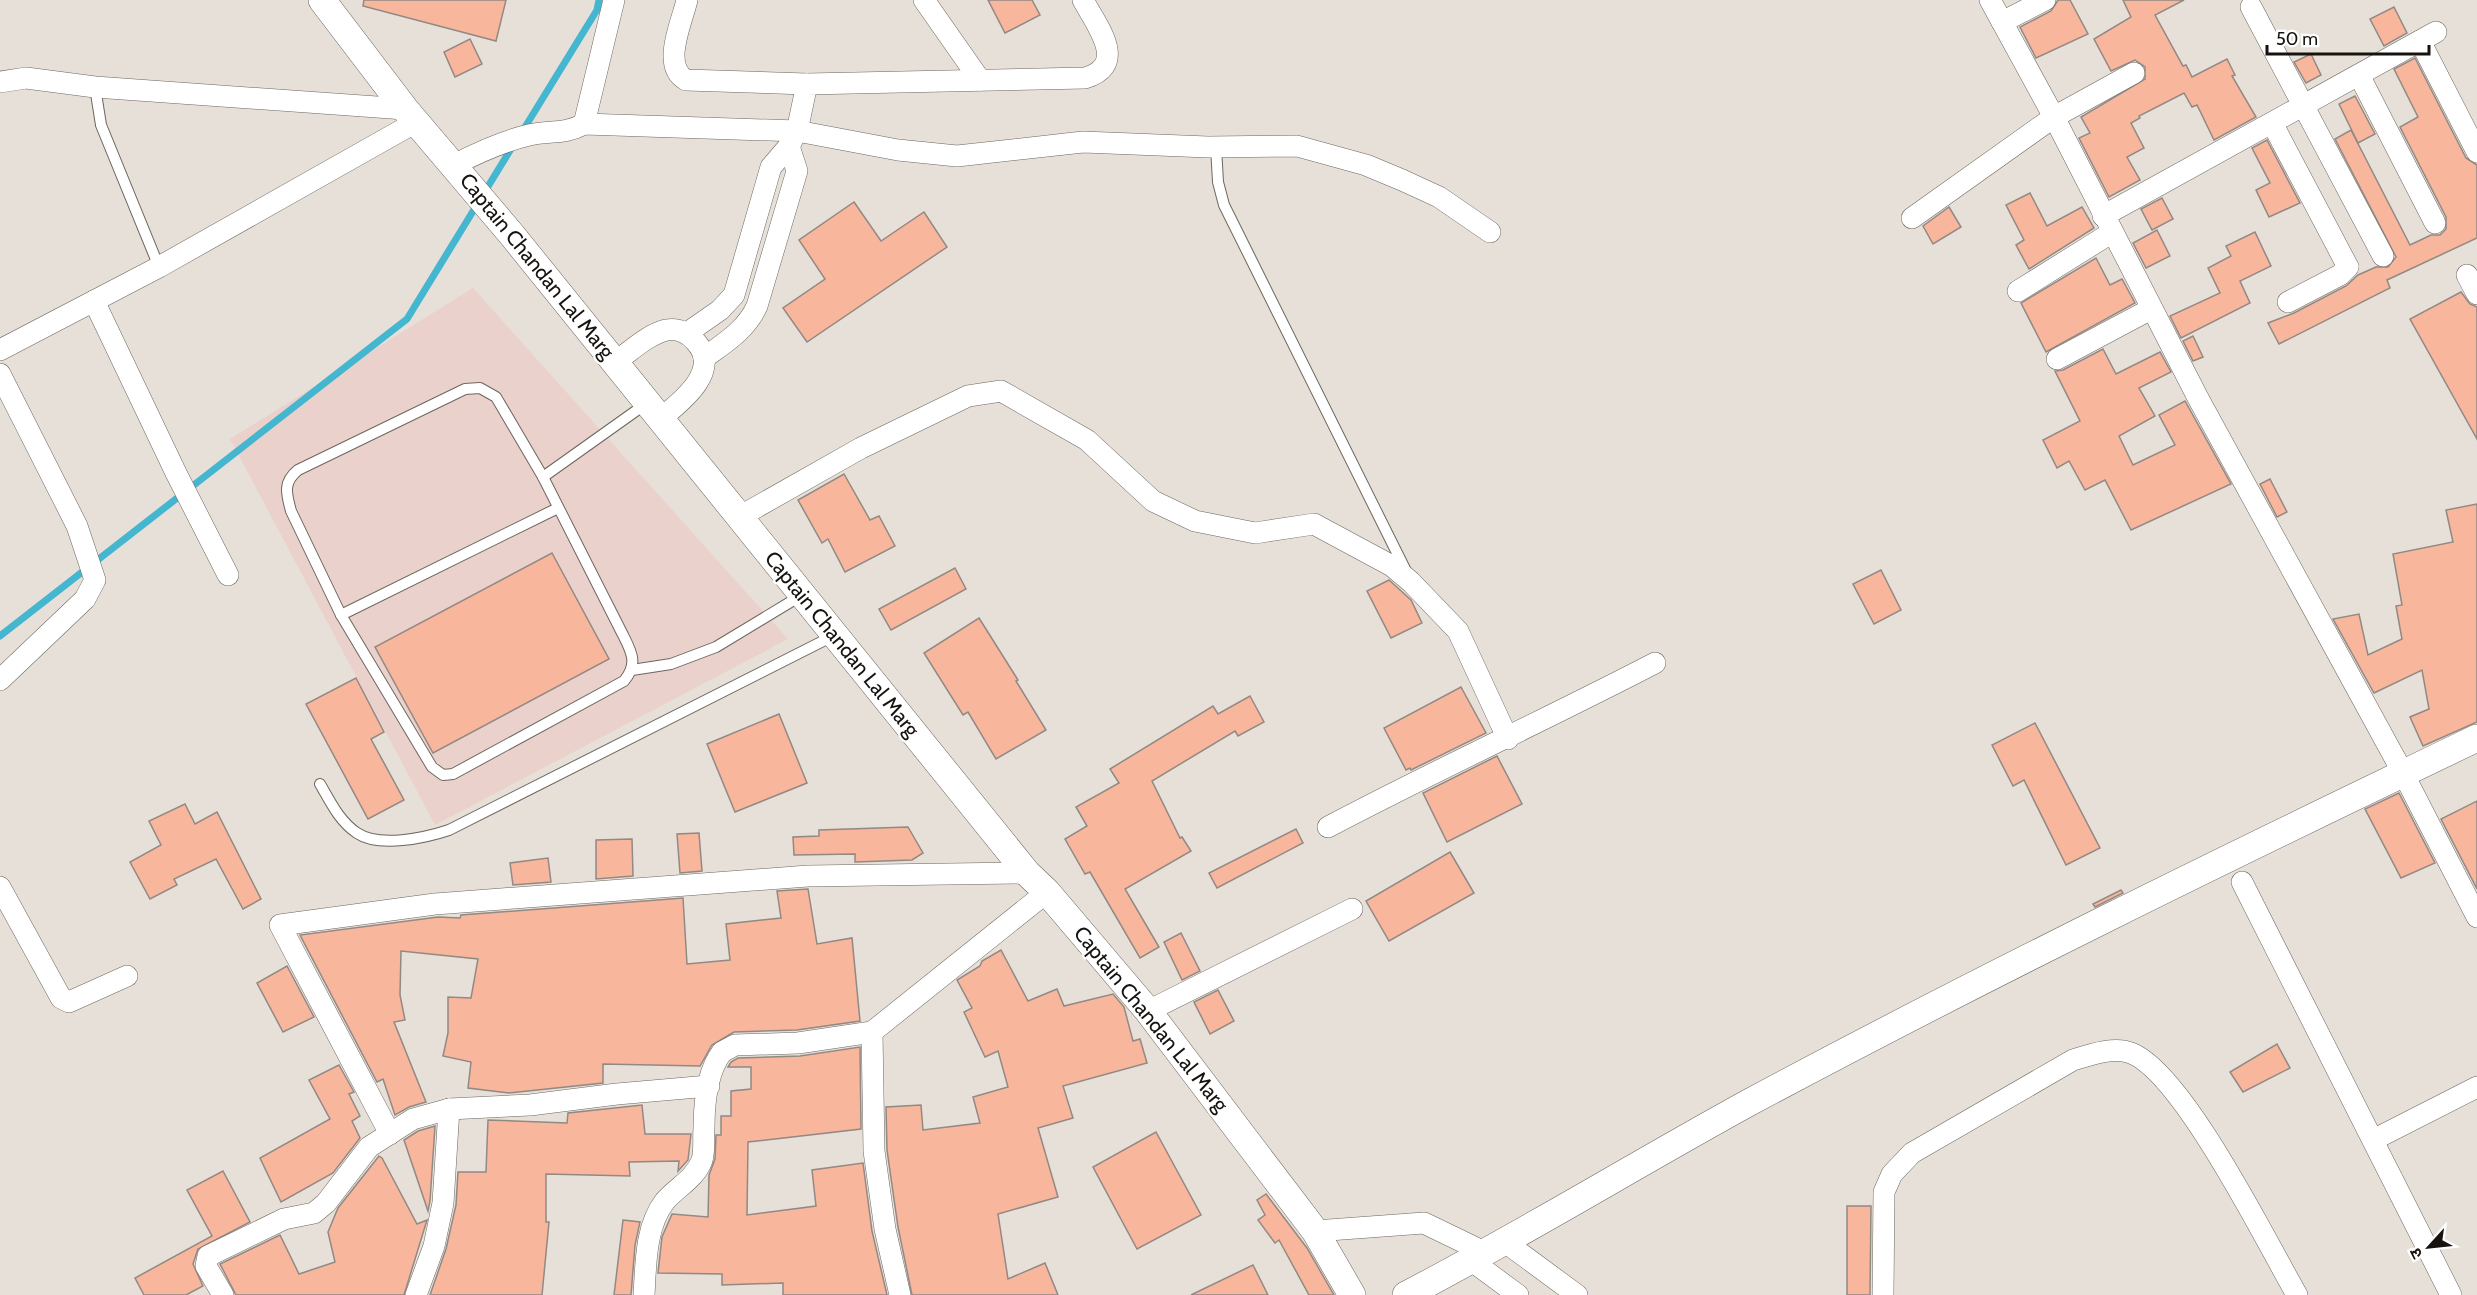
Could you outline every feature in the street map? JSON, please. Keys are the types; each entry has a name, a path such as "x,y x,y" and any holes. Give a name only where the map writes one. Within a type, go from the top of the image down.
{"street":[{"path":"584,124 614,0"},
{"path":"687,0 673,59 680,77 686,80 807,84 1085,78 1097,75 1108,59 1108,50 1083,0"},
{"path":"924,0 980,80"},
{"path":"1990,0 2054,117 2151,309 2403,773 2477,917"},
{"path":"2002,22 2045,0"},
{"name":"Captain Chandan Lal Marg","path":"332,5 410,115 512,235 1027,873 1047,891 1148,1011 1316,1231 1352,1295"},
{"path":"2251,8 2384,256"},
{"path":"2018,291 2107,225 2272,123 2428,37 2477,152"},
{"path":"1912,218 2054,117 2134,73"},
{"path":"2359,75 2435,223"},
{"path":"0,82 26,78 95,87 410,115"},
{"path":"705,358 750,321 757,306 797,171 793,139 807,84"},
{"path":"0,350 159,267 410,115"},
{"path":"2272,123 2348,267 2340,275 2288,302"},
{"path":"454,165 530,135 569,132 584,124 793,139 957,156 1083,142 1216,147 1297,146 1366,165 1438,197 1490,232"},
{"path":"687,333 720,310 734,295 771,167 793,139"},
{"path":"94,301 176,473 228,575"},
{"path":"2057,359 2151,309"},
{"path":"615,362 650,337 665,331 676,329 687,333 698,343 705,358 704,368 697,383 685,399 653,411"},
{"path":"0,374 77,526 95,580 85,599 0,680"},
{"path":"739,517 861,448 968,396 1001,391 1087,440 1153,501 1195,521 1255,533 1314,524 1392,566 1411,582 1458,631 1508,739"},
{"path":"1328,827 1426,776 1508,739 1655,663"},
{"path":"1406,1295 1488,1252 1749,1103 2083,930 2477,738"},
{"path":"390,1134 280,925 435,904 808,876 1027,873"},
{"path":"2242,882 2451,1295"},
{"path":"0,887 61,998 69,1002 79,1000 127,976"},
{"path":"644,1295 647,1246 656,1215 666,1200 697,1171 702,1159 704,1111 709,1086 720,1055 735,1045 798,1043 872,1032 1047,891"},
{"path":"1148,1011 1352,909"},
{"path":"872,1032 874,1151 885,1229 900,1295"},
{"path":"1883,1295 1884,1192 1892,1174 1912,1153 1966,1121 2073,1060 2100,1052 2130,1052 2156,1070 2182,1102 2225,1168 2297,1295"},
{"path":"223,1295 206,1266 208,1256 284,1219 314,1213 326,1203 369,1147 413,1119 449,1109 530,1105 709,1086"},
{"path":"2373,1140 2477,1087"},
{"path":"416,1295 434,1246 443,1203 449,1109"},
{"path":"1316,1231 1424,1222 1577,1295"},
{"path":"1488,1252 1518,1295"}],"lane":[{"path":"95,87 101,125 159,267"},
{"path":"1216,147 1218,182 1224,205 1411,582"},
{"path":"480,388 495,397 543,477 558,508 634,658 632,670 624,681 453,774 443,775 432,767 341,615 291,511 286,483 298,470 465,389 480,388"},
{"path":"543,477 653,411"},
{"path":"341,615 558,508"},
{"path":"632,670 671,664 716,647 802,595"},
{"path":"320,784 338,815 358,834 394,841 427,838 449,830 585,763 835,635"}],"shaded area":[{"path":"473,288 788,639 435,825 230,439"}],"building":[{"path":"364,0 506,0 496,41 363,6"},
{"path":"988,0 1032,0 1040,15 1005,33"},
{"path":"2058,0 2070,0 2088,34 2036,58 2020,27 2051,11"},
{"path":"2123,0 2184,0 2155,15 2183,66 2186,65 2192,77 2227,59 2235,75 2232,76 2256,117 2214,140 2197,105 2192,107 2184,93 2139,116 2140,118 2131,123 2144,148 2127,157 2140,180 2109,197 2079,138 2090,133 2081,117 2145,79 2145,67 2135,60 2111,71 2094,39 2131,17"},
{"path":"2394,7 2407,33 2384,46 2370,19"},
{"path":"470,39 482,64 455,77 444,52"},
{"path":"2311,54 2321,75 2306,83 2294,62"},
{"path":"2415,58 2466,158 2477,165 2477,238 2387,280 2390,288 2279,344 2268,323 2294,313 2346,286 2358,275 2376,267 2388,267 2396,257 2335,139 2351,130 2410,245 2431,235 2440,235 2446,229 2446,217 2400,127 2418,117 2394,69"},
{"path":"2355,96 2375,134 2358,143 2339,104"},
{"path":"2267,140 2300,203 2269,217 2256,190 2270,183 2252,148"},
{"path":"2030,193 2047,226 2082,207 2094,228 2029,269 2016,245 2024,240 2006,205"},
{"path":"2162,198 2173,219 2152,230 2141,209"},
{"path":"854,202 881,241 924,212 947,247 807,342 783,308 825,279 799,240"},
{"path":"1949,207 1961,227 1933,244 1923,226"},
{"path":"2157,230 2170,256 2146,268 2133,243"},
{"path":"2255,232 2271,266 2240,281 2250,303 2181,338 2170,316 2220,293 2208,268 2231,256 2226,246"},
{"path":"2096,258 2110,285 2122,279 2135,303 2046,352 2021,303"},
{"path":"2461,292 2470,304 2477,307 2477,439 2410,319"},
{"path":"2193,336 2203,357 2193,361 2183,341"},
{"path":"2103,349 2116,374 2160,352 2171,372 2139,388 2155,416 2119,436 2133,465 2175,445 2159,415 2185,401 2231,484 2131,530 2105,480 2085,490 2069,461 2057,468 2043,440 2080,421 2055,371 2063,370"},
{"path":"844,474 870,520 879,516 895,546 845,572 828,539 822,543 798,500"},
{"path":"2270,479 2287,512 2277,517 2260,484"},
{"path":"2477,504 2477,722 2423,746 2410,717 2429,709 2422,670 2374,693 2333,619 2359,614 2368,655 2402,639 2396,606 2402,605 2393,554 2453,542 2446,510"},
{"path":"552,553 609,659 433,753 375,647"},
{"path":"955,568 966,589 891,630 879,609"},
{"path":"1881,570 1901,610 1874,624 1853,584"},
{"path":"1389,580 1411,600 1422,623 1391,638 1367,591"},
{"path":"979,618 1046,730 996,759 968,712 963,715 924,653"},
{"path":"356,678 384,732 371,739 404,800 368,819 306,704"},
{"path":"1461,687 1486,733 1411,770 1410,768 1406,770 1384,728"},
{"path":"1250,696 1264,722 1238,736 1235,731 1152,781 1180,838 1182,837 1191,851 1125,889 1159,947 1140,958 1090,872 1085,874 1065,839 1087,826 1076,807 1119,783 1110,769 1213,706 1218,714"},
{"path":"779,714 807,783 735,812 707,744"},
{"path":"2035,723 2100,848 2066,865 2024,780 2013,786 1992,745"},
{"path":"1497,756 1522,804 1447,842 1423,793"},
{"path":"2399,793 2435,863 2401,878 2365,809"},
{"path":"2477,801 2477,889 2441,819"},
{"path":"185,804 195,824 217,812 261,899 243,909 216,859 174,879 177,885 150,899 130,862 161,845 149,821"},
{"path":"908,827 923,853 912,860 855,862 855,854 794,855 793,837 819,836 819,830"},
{"path":"1296,829 1303,843 1217,888 1209,873"},
{"path":"699,833 702,871 680,873 677,834"},
{"path":"632,839 633,876 596,879 596,840"},
{"path":"1450,852 1474,893 1389,941 1366,901"},
{"path":"548,858 551,882 513,885 510,863"},
{"path":"808,889 817,944 852,938 860,1021 797,1030 734,1032 712,1045 700,1066 603,1064 603,1083 509,1093 468,1088 471,1062 443,1056 448,1033 448,997 471,998 478,959 401,951 400,995 405,1020 394,1022 426,1102 409,1107 395,1115 383,1079 377,1082 300,935 438,917 460,918 461,915 683,898 687,964 730,960 726,924 781,918 777,891"},
{"path":"2121,890 2123,893 2095,907 2093,904"},
{"path":"1181,933 1200,971 1182,980 1164,942"},
{"path":"1001,950 1028,1001 1057,989 1064,1006 1113,994 1124,1007 1133,1041 1140,1039 1147,1063 1063,1086 1073,1118 1038,1128 1058,1197 998,1214 1008,1279 1045,1263 1058,1295 912,1295 898,1227 887,1150 886,1107 921,1105 923,1130 980,1123 973,1097 1008,1087 998,1051 985,1057 964,1012 972,1008 957,980"},
{"path":"287,966 314,1017 283,1032 257,983"},
{"path":"1218,990 1234,1021 1210,1034 1194,1002"},
{"path":"2277,1044 2290,1068 2243,1092 2230,1072"},
{"path":"860,1047 861,1129 748,1142 747,1215 816,1206 812,1170 863,1163 872,1231 887,1295 783,1295 783,1283 722,1285 722,1274 658,1273 662,1237 672,1214 708,1217 709,1175 715,1159 716,1135 721,1135 721,1116 731,1116 731,1091 751,1089 751,1067 728,1067 731,1062 738,1058 800,1056"},
{"path":"339,1065 354,1092 349,1094 360,1116 352,1121 360,1138 333,1173 281,1202 260,1158 330,1119 309,1080"},
{"path":"642,1105 645,1134 691,1134 688,1160 678,1171 679,1161 629,1162 630,1176 546,1174 546,1222 549,1222 542,1295 430,1295 446,1249 456,1205 458,1172 486,1172 488,1120 567,1123 568,1113"},
{"path":"435,1126 428,1211 404,1140 418,1131"},
{"path":"1156,1132 1201,1215 1137,1249 1093,1167"},
{"path":"379,1156 417,1224 427,1220 404,1295 236,1295 220,1264 280,1235 299,1274 335,1262 328,1232 338,1208"},
{"path":"223,1171 250,1222 198,1249 193,1264 203,1286 186,1295 144,1295 135,1278 212,1236 187,1190"},
{"path":"1266,1194 1307,1248 1334,1295 1309,1295 1279,1240 1275,1243 1258,1220 1265,1215 1257,1200"},
{"path":"1847,1206 1871,1206 1870,1295 1847,1295"},
{"path":"623,1220 640,1222 635,1245 631,1295 614,1295"},
{"path":"1253,1265 1268,1295 1191,1295"}],"waterway":[{"path":"522,132 597,10 599,0"},
{"path":"484,193 514,144"},
{"path":"0,636 407,319 478,203"}]}
